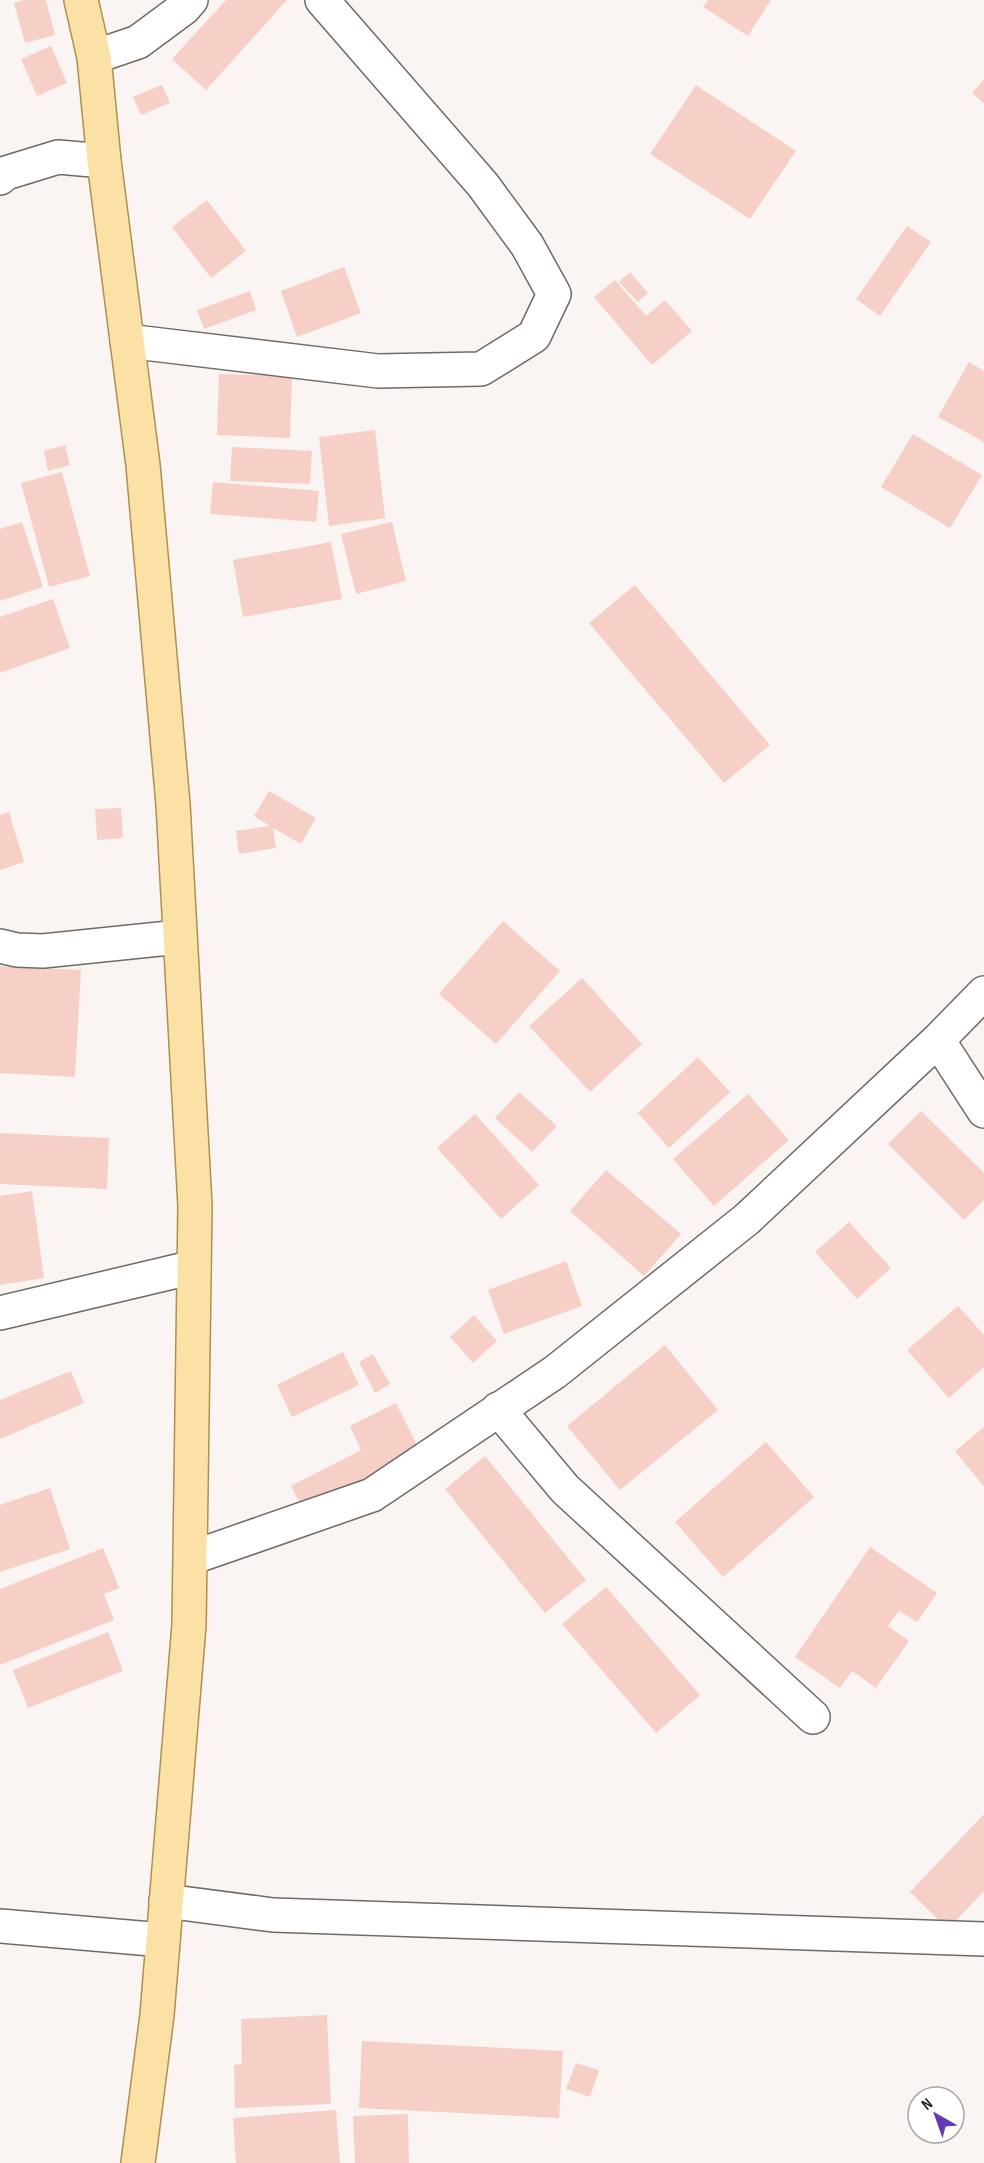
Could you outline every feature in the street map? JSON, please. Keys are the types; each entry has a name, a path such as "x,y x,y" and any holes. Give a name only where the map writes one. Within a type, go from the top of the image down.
{"main road":[{"path":"81,0 93,57 143,465 169,757 195,1206 189,1625 157,2015 138,2163"}],"street":[{"path":"93,57 138,42 184,8 191,0"},
{"path":"127,340 378,371 481,369 534,336 554,294 527,245 483,185 322,0"},
{"path":"0,178 6,173 58,157 105,161"},
{"path":"0,946 17,950 43,951 179,937"},
{"path":"191,1558 372,1495 555,1372 747,1220 938,1040 984,993"},
{"path":"938,1040 984,1111"},
{"path":"0,1313 194,1267"},
{"path":"498,1409 565,1489 813,1717"},
{"path":"166,1901 273,1915 984,1939"},
{"path":"0,1926 163,1940"}],"building":[{"path":"24,0 46,0 55,35 25,43 14,3"},
{"path":"226,0 287,0 206,90 172,59"},
{"path":"708,0 771,0 748,36 703,7"},
{"path":"51,46 67,83 37,96 21,59"},
{"path":"984,79 984,103 972,93"},
{"path":"162,85 170,103 141,115 133,97"},
{"path":"696,85 796,151 750,219 650,154"},
{"path":"207,200 246,251 211,278 172,227"},
{"path":"907,226 931,242 880,316 856,299"},
{"path":"344,267 361,313 297,337 281,291"},
{"path":"630,272 648,293 638,302 619,282"},
{"path":"615,280 646,316 665,300 692,331 652,365 594,297"},
{"path":"250,291 256,310 204,329 197,310"},
{"path":"969,362 984,371 984,442 938,417"},
{"path":"219,374 292,376 290,438 217,435"},
{"path":"375,430 385,518 329,526 319,437"},
{"path":"913,434 982,475 950,528 881,487"},
{"path":"65,445 70,465 48,471 44,451"},
{"path":"232,447 312,451 310,484 230,481"},
{"path":"62,472 90,576 49,587 21,483"},
{"path":"213,482 319,491 316,522 210,514"},
{"path":"22,522 43,587 0,601 0,529"},
{"path":"392,522 406,581 356,594 341,534"},
{"path":"331,542 342,599 243,617 233,560"},
{"path":"635,585 770,745 724,783 589,623"},
{"path":"53,599 70,648 0,673 0,617"},
{"path":"269,791 316,818 301,844 273,828 276,848 239,854 236,831 270,826 254,816"},
{"path":"121,808 123,838 97,840 95,809"},
{"path":"9,812 24,862 0,870 0,815"},
{"path":"503,921 560,971 496,1044 439,994"},
{"path":"0,966 81,970 75,1077 0,1073"},
{"path":"582,978 642,1044 590,1092 529,1026"},
{"path":"698,1057 730,1092 669,1148 638,1113"},
{"path":"519,1092 557,1126 532,1152 495,1118"},
{"path":"748,1094 789,1140 714,1206 673,1159"},
{"path":"921,1111 984,1173 984,1200 964,1220 888,1144"},
{"path":"475,1114 539,1185 501,1219 437,1148"},
{"path":"0,1133 109,1138 107,1189 0,1184"},
{"path":"606,1170 681,1234 644,1276 570,1211"},
{"path":"32,1191 44,1278 0,1285 0,1196"},
{"path":"849,1222 891,1268 857,1299 815,1252"},
{"path":"566,1261 582,1306 504,1334 488,1290"},
{"path":"958,1306 984,1335 984,1367 949,1398 907,1350"},
{"path":"474,1315 497,1341 473,1363 450,1337"},
{"path":"665,1345 718,1410 620,1490 567,1426"},
{"path":"343,1352 359,1385 292,1417 277,1385"},
{"path":"373,1354 390,1384 375,1393 359,1362"},
{"path":"71,1371 84,1403 0,1439 0,1400"},
{"path":"396,1403 426,1463 309,1521 291,1486 361,1450 350,1426"},
{"path":"984,1427 984,1487 955,1451"},
{"path":"766,1442 814,1497 723,1577 675,1522"},
{"path":"485,1456 586,1580 545,1613 445,1489"},
{"path":"50,1488 70,1549 0,1572 0,1505"},
{"path":"870,1547 937,1593 917,1622 899,1611 888,1626 909,1641 876,1688 852,1671 840,1688 795,1657"},
{"path":"103,1548 119,1588 104,1594 114,1620 0,1665 0,1589"},
{"path":"606,1587 700,1695 656,1733 562,1624"},
{"path":"108,1632 123,1671 28,1708 13,1670"},
{"path":"984,1814 984,1891 948,1929 910,1892"},
{"path":"327,2015 331,2104 235,2108 234,2065 242,2064 241,2019"},
{"path":"362,2041 563,2051 559,2118 359,2108"},
{"path":"576,2063 599,2070 590,2097 566,2089"},
{"path":"336,2110 340,2163 236,2163 233,2118"},
{"path":"408,2114 409,2163 355,2163 353,2116"}]}
